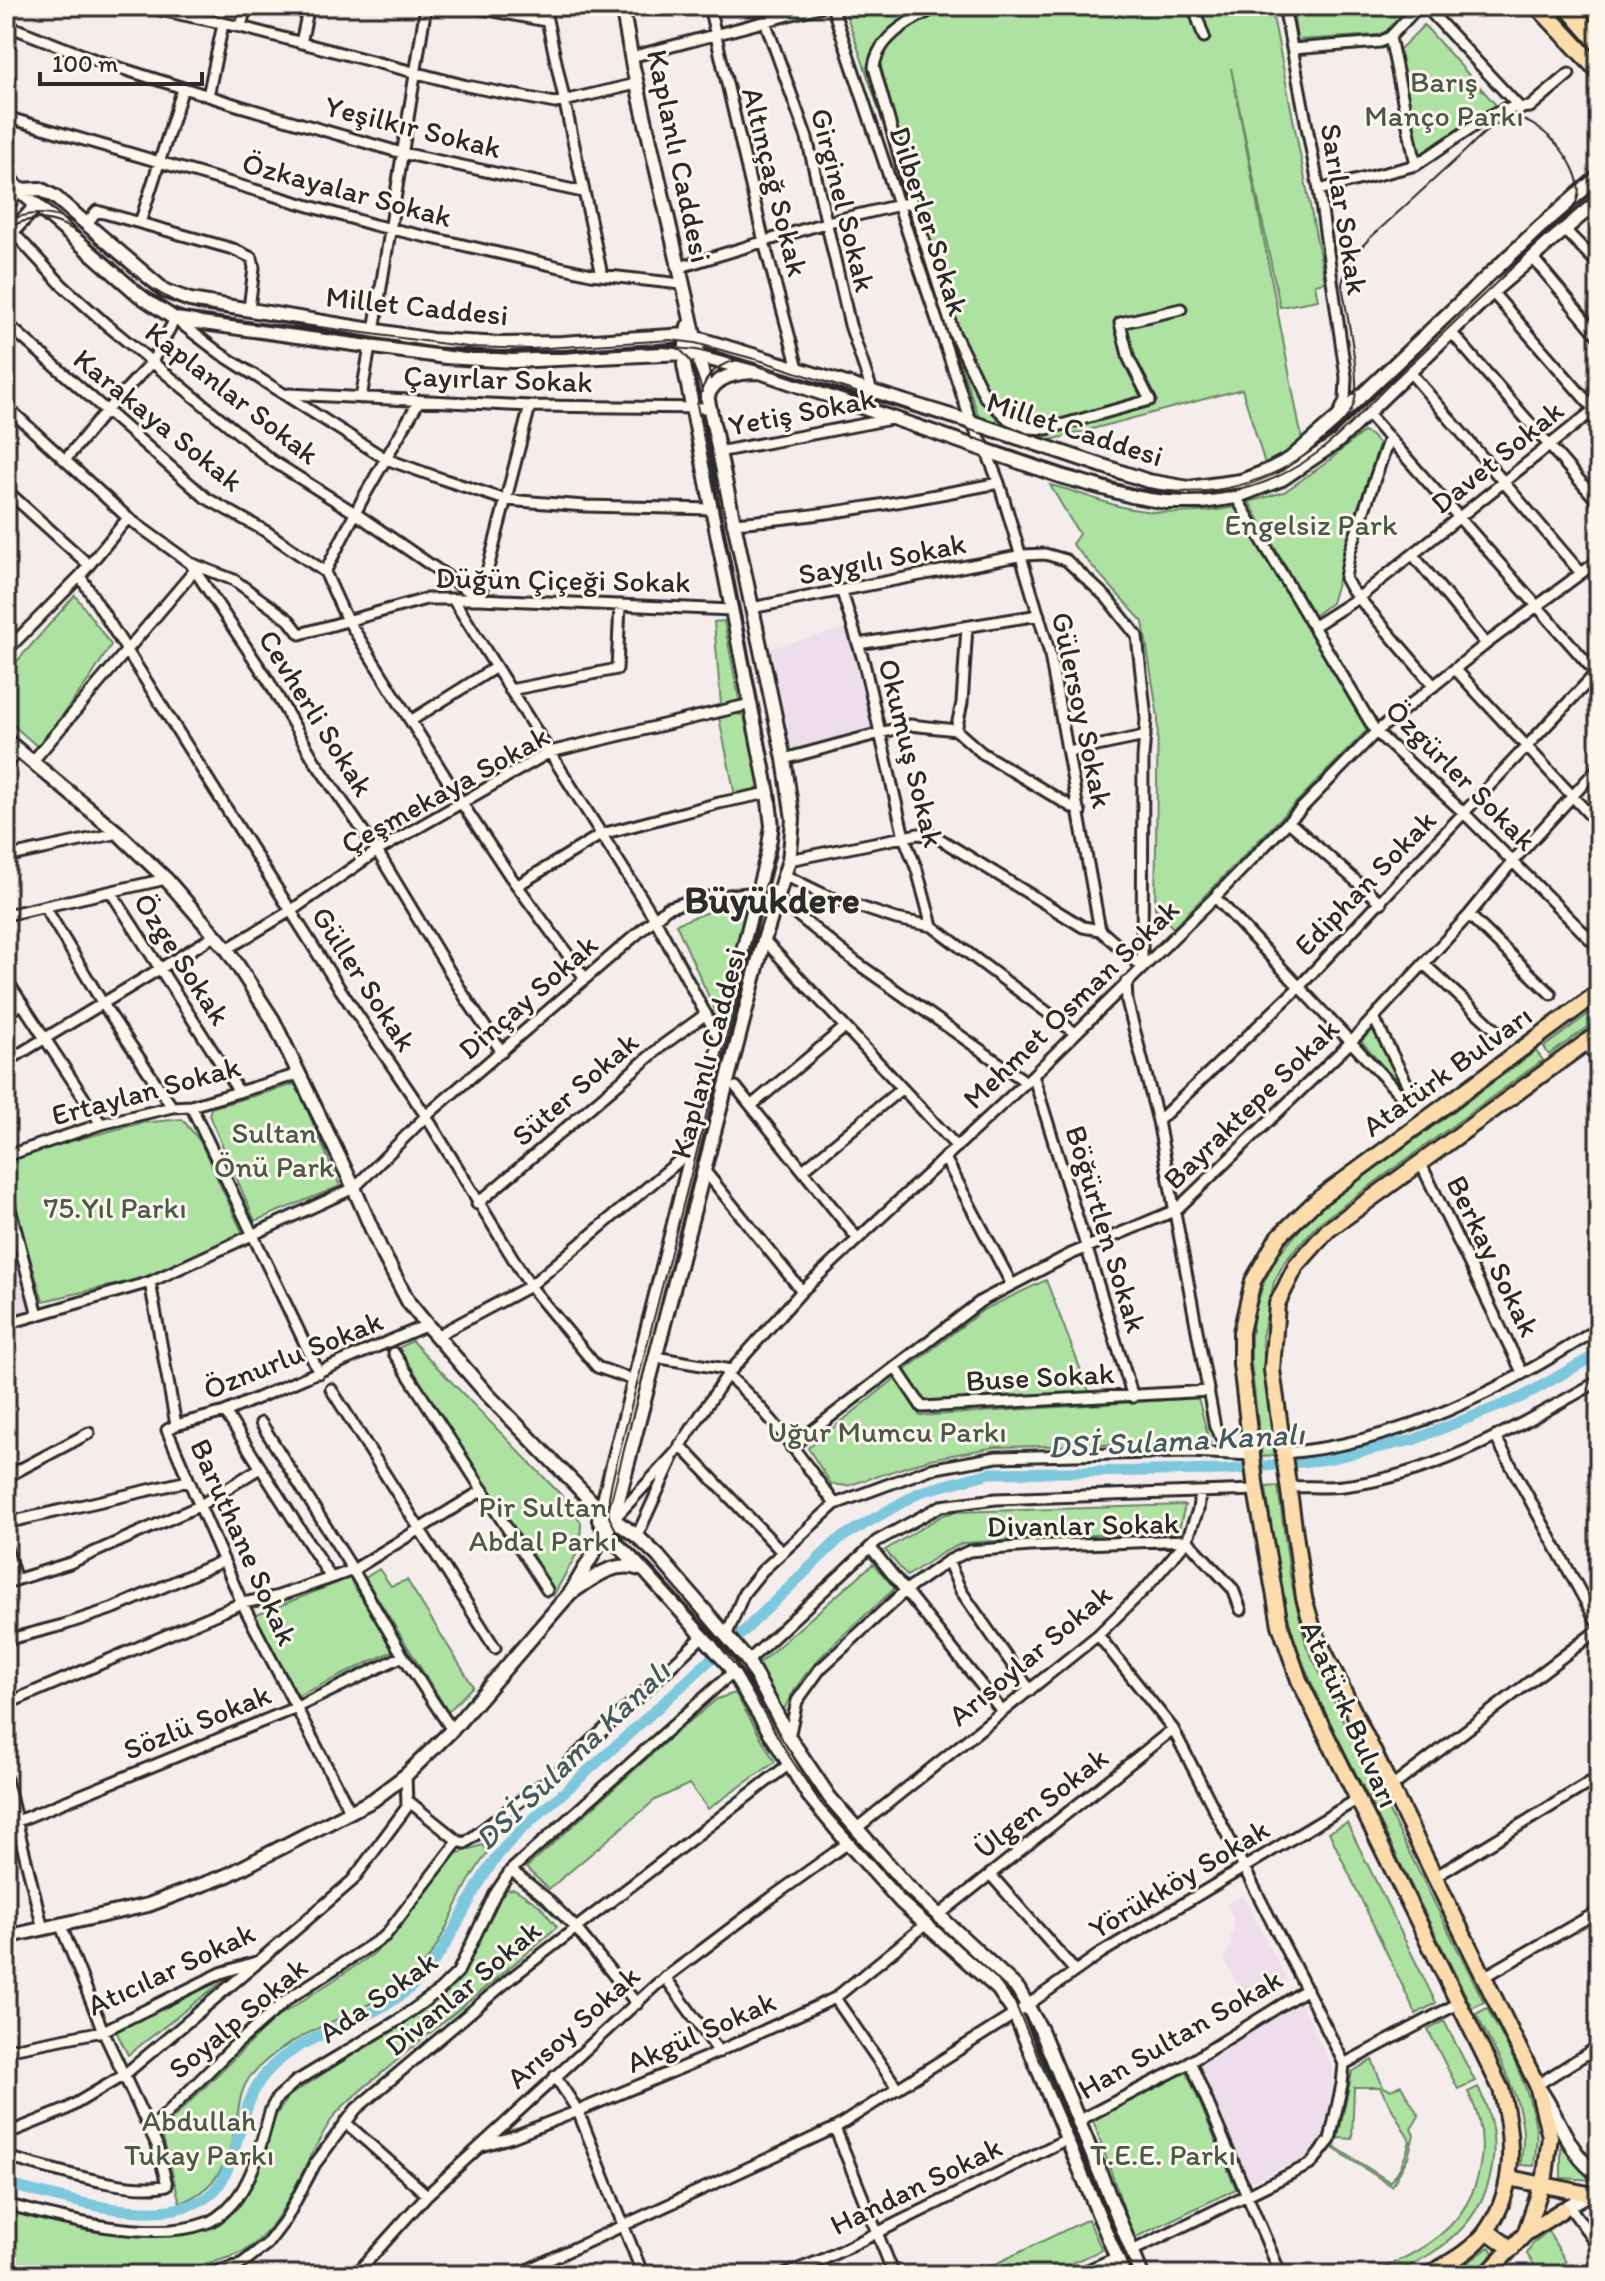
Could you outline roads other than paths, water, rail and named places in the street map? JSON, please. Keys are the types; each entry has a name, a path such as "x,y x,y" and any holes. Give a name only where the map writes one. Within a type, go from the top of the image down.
{"highway":[{"path":"1538,6 1599,71"},
{"path":"1567,6 1599,43"}],"main road":[{"name":"Kaplanlı Caddesi","path":"571,1592 613,1520 764,940 789,860 793,819 784,759 708,403 691,354 690,315 636,84 622,6"},
{"path":"6,174 19,190 6,205"},
{"name":"Millet Caddesi","path":"19,190 40,189 55,197 165,291 190,300 432,340 501,344 691,336 971,422 1148,481 1189,488 1241,481 1290,459 1599,176"},
{"name":"Millet Caddesi","path":"19,190 139,295 175,319 446,357 513,361 691,354 760,372 1060,476 1166,502 1202,502 1236,497 1271,484 1305,465 1337,442 1492,292 1599,200"},
{"path":"9,234 37,205"},
{"name":"Kaplanlı Caddesi","path":"601,1511 721,1043 772,826 684,365 691,354"},
{"name":"Millet Caddesi","path":"708,403 711,387 722,379 733,374 760,372"},
{"path":"6,740 118,833 166,879 227,949 273,1020 409,1303 487,1394 601,1511 637,1536 658,1556 727,1634 748,1661 789,1737 830,1798 907,1886 1004,1973 1029,2005 1142,2275"},
{"name":"Atatürk Bulvarı","path":"1428,2275 1455,2260 1487,2231 1509,2178 1510,2122 1501,2089 1299,1680 1280,1625 1256,1489 1241,1364 1241,1332 1253,1281 1278,1237 1317,1200 1599,992"},
{"name":"Atatürk Bulvarı","path":"1486,2275 1525,2234 1542,2185 1550,2136 1537,2085 1313,1629 1304,1598 1272,1370 1277,1304 1296,1266 1328,1230 1599,1033"},
{"path":"601,1511 599,1520 607,1535 645,1571 730,1668 788,1765 848,1843 925,1925 998,1989 1015,2014 1124,2275"},
{"path":"6,1937 148,1905 228,1875 373,1800 406,1775 452,1730 571,1592 606,1570 629,1565 645,1571"},
{"path":"1537,2085 1575,2150 1599,2175"},
{"path":"1509,2178 1594,2191"},
{"path":"1525,2234 1594,2191"},
{"path":"1487,2231 1512,2249"}],"street":[{"path":"141,6 177,10 415,73 555,103 636,84"},
{"path":"241,27 246,6"},
{"path":"301,43 309,6"},
{"path":"374,331 426,6"},
{"path":"467,6 546,21"},
{"path":"544,6 602,275"},
{"name":"Altınçağ Sokak","path":"709,6 764,242 798,368"},
{"path":"631,57 823,6"},
{"name":"Dilberler Sokak","path":"832,6 971,422 986,450"},
{"path":"942,6 901,28 875,55 874,67 953,331 985,397 1008,419 1029,428 1047,429 1150,400 1129,359 1120,323 1181,309"},
{"path":"1193,6 1204,37"},
{"name":"Sarılar Sokak","path":"1284,6 1319,190 1346,377 1345,400 1336,419"},
{"path":"1292,49 1380,42 1390,37 1422,6 1521,109"},
{"name":"Girginel Sokak","path":"765,21 807,138 850,325 872,391"},
{"path":"208,96 223,24"},
{"name":"Yeşilkır Sokak","path":"6,25 98,61 402,153 583,192"},
{"path":"1390,37 1416,165"},
{"path":"1319,190 1416,165 1487,117 1504,109 1530,107 1569,74"},
{"path":"140,223 183,88"},
{"name":"Özkayalar Sokak","path":"6,117 389,229 602,275 681,284"},
{"path":"677,268 828,222 912,202"},
{"path":"87,223 97,211 233,249 252,258 254,268 249,309"},
{"path":"1564,229 1599,265"},
{"name":"Kaplanlar Sokak","path":"9,234 62,285 271,460 480,599"},
{"path":"1532,257 1599,337"},
{"path":"1492,292 1597,412"},
{"path":"66,459 152,362 175,319 221,354 386,459 506,500 585,506 713,509"},
{"name":"Karakaya Sokak","path":"6,323 206,498 267,532 325,572"},
{"path":"1451,332 1599,503"},
{"path":"361,398 370,347"},
{"path":"1409,371 1581,573"},
{"name":"Çayırlar Sokak","path":"285,394 530,406 692,409 708,403"},
{"path":"419,401 325,572 348,620 461,802 585,978"},
{"path":"6,406 128,518 193,567 32,762"},
{"path":"480,599 530,406"},
{"name":"Davet Sokak","path":"1314,626 1358,598 1550,445 1597,412"},
{"path":"1367,413 1537,607 1598,671"},
{"name":"Yetiş Sokak","path":"718,452 895,418"},
{"path":"1389,438 1350,551 1345,578 1358,598 1434,686"},
{"name":"Gülersoy Sokak","path":"986,450 1023,555 1049,650 1100,930"},
{"path":"732,523 858,510 999,483"},
{"path":"6,490 89,565"},
{"name":"Özgürler Sokak","path":"1236,497 1376,732 1464,813 1599,948"},
{"path":"6,651 80,576 128,518"},
{"name":"Saygılı Sokak","path":"751,608 1023,555 1045,554 1066,560 1107,598 1137,636 1146,719 1142,967"},
{"path":"1413,555 1486,644"},
{"name":"Mehmet Osman Sokak","path":"613,1520 677,1449 729,1373 802,1291 1030,1078 1215,897 1376,732 1486,644 1599,560"},
{"name":"Düğün Çiçeği Sokak","path":"193,567 234,580 289,620 300,634 426,599 732,610"},
{"name":"Cevherli Sokak","path":"193,567 268,680 314,760 377,851 502,1052"},
{"name":"Güller Sokak","path":"80,576 340,989 426,1116 477,1204 530,1286 597,1367 634,1380"},
{"name":"Okumuş Sokak","path":"842,592 881,732 904,837 917,870 932,926"},
{"path":"453,599 655,919 721,1043"},
{"path":"510,690 617,669 620,605"},
{"path":"858,644 1039,615"},
{"path":"956,730 962,703 967,627"},
{"path":"412,720 496,667"},
{"path":"1456,670 1599,825"},
{"name":"Ediphan Sokak","path":"1158,1121 1298,988 1598,671"},
{"name":"Çeşmekaya Sokak","path":"227,949 292,910 377,851 550,752 751,704"},
{"path":"784,759 881,732 922,725 956,730 982,753 1080,812"},
{"path":"1068,752 1145,736"},
{"path":"6,767 18,750"},
{"name":"Bayraktepe Sokak","path":"791,1447 981,1301 1087,1247 1176,1210 1374,1018 1599,767"},
{"path":"518,885 602,834 768,793"},
{"path":"1289,822 1381,903"},
{"path":"6,857 118,833"},
{"path":"789,860 904,837 935,836 1083,927 1100,930 1142,967"},
{"path":"784,875 827,896 896,919 932,926 1075,1033"},
{"path":"6,915 166,879"},
{"name":"Özge Sokak","path":"111,892 239,1092"},
{"name":"Dinçay Sokak","path":"354,1188 426,1116 667,908 700,898 758,892"},
{"path":"1215,897 1406,1101 1413,1096 1374,1018"},
{"path":"776,898 857,963 1030,1078"},
{"path":"45,907 103,1004 172,1107"},
{"path":"1469,915 1551,994"},
{"path":"6,1062 214,936"},
{"path":"764,940 957,1147"},
{"path":"1424,964 1498,1032"},
{"path":"6,979 101,1124"},
{"path":"1126,982 1127,1001 1158,1121 1176,1210 1215,1427 1225,1444 1252,1458"},
{"path":"6,1015 22,1003"},
{"name":"Süter Sokak","path":"477,1204 663,1045 706,1014"},
{"path":"752,1105 844,1028"},
{"path":"1585,1043 1599,1060"},
{"name":"Ertaylan Sokak","path":"6,1156 101,1124 172,1107 191,1106 299,1074"},
{"name":"Böğürtlen Sokak","path":"1030,1078 1133,1397"},
{"path":"736,1087 857,1238"},
{"path":"803,1170 901,1089"},
{"path":"191,1106 319,1373"},
{"name":"Öznurlu Sokak","path":"176,1425 225,1412 432,1330 530,1286 693,1149"},
{"path":"945,1158 1012,1285"},
{"name":"Berkay Sokak","path":"1420,1162 1522,1372"},
{"path":"704,1170 802,1291"},
{"path":"6,1324 150,1282 354,1188"},
{"path":"6,1193 38,1315"},
{"name":"Baruthane Sokak","path":"150,1282 176,1425 167,1430 242,1603 350,1811"},
{"path":"1284,1454 1338,1446 1393,1432 1446,1412 1599,1328"},
{"path":"394,1353 547,1590"},
{"path":"655,1357 729,1373 835,1504"},
{"name":"Buse Sokak","path":"895,1367 922,1407 1209,1391"},
{"path":"1287,1485 1342,1486 1457,1455 1496,1438 1599,1381"},
{"path":"331,1389 495,1648"},
{"path":"225,1412 331,1578"},
{"path":"261,1423 403,1656 452,1730"},
{"path":"6,1477 89,1433"},
{"path":"1389,1789 1599,1628 1496,1438"},
{"path":"637,1536 677,1449 782,1552"},
{"path":"727,1634 744,1593 782,1552 835,1504 930,1469 997,1457 1189,1452 1252,1458"},
{"path":"6,1548 11,1582 70,1563 199,1506 260,1468"},
{"path":"6,1523 188,1481"},
{"path":"748,1661 877,1541 941,1506 996,1499 1256,1489"},
{"path":"6,1704 242,1603 275,1597 353,1570 483,1490"},
{"name":"Arısoylar Sokak","path":"857,1828 1098,1635 1148,1586 1187,1540 1198,1510 1200,1493"},
{"name":"Divanlar Sokak","path":"789,1737 797,1701 820,1669 906,1590 948,1561 969,1551 1187,1540 1233,1589 1241,1610"},
{"path":"871,1548 1002,1711"},
{"path":"6,1640 114,1608 223,1561"},
{"path":"948,1561 961,1591 1030,1690"},
{"path":"406,1775 407,1800 458,1841 465,1843 561,1770 704,1635"},
{"path":"1098,1635 1173,1729 1344,2064 1330,2140 1311,2164 1132,2251"},
{"name":"Sözlü Sokak","path":"11,1822 295,1708 403,1656"},
{"name":"Ada Sokak","path":"6,2204 47,2216 114,2228 183,2228 208,2223 226,2210 245,2187 277,2098 295,2082 397,2021 449,1981 458,1972 495,1894 511,1870 730,1668"},
{"name":"Ülgen Sokak","path":"939,1915 1173,1729"},
{"name":"Divanlar Sokak","path":"203,2275 240,2265 267,2244 286,2219 315,2164 356,2109 575,1927 788,1765"},
{"path":"1433,1878 1599,1777"},
{"path":"6,1779 11,1822 43,1929"},
{"name":"Yörükköy Sokak","path":"516,2275 835,2128 1029,2005 1075,1971 1358,1799"},
{"name":"Atıcılar Sokak","path":"6,2050 103,2031 221,1973 259,1961 352,1881 407,1807 407,1800"},
{"name":"Soyalp Sokak","path":"150,2130 233,2047 289,1998 385,1936 458,1841"},
{"name":"Arısoy Sokak","path":"355,2275 427,2195 665,1977 848,1843"},
{"path":"511,1870 575,1927 637,2004"},
{"path":"990,1874 1075,1971"},
{"path":"1484,1977 1599,1911"},
{"name":"Akgül Sokak","path":"477,2147 578,2111 719,2052 835,1998 925,1925"},
{"path":"6,2157 130,2186 152,2189 167,2185 157,2145 103,2031 61,1926"},
{"path":"6,2134 65,2110 124,2075 259,1961"},
{"path":"665,1977 719,2052"},
{"name":"Han Sultan Sokak","path":"1078,2121 1190,2061 1307,1989"},
{"path":"835,1998 898,2089"},
{"path":"1344,2064 1459,2003"},
{"path":"1537,2085 1599,2046"},
{"path":"1190,2061 1281,2275"},
{"path":"555,2076 578,2111 643,2275"},
{"path":"345,2122 427,2195"},
{"path":"835,2128 894,2275"},
{"name":"Handan Sokak","path":"783,2275 822,2260 1069,2138"},
{"path":"1566,2208 1599,2247"},
{"path":"1076,2275 1118,2257"},
{"path":"240,2265 247,2275"}],"waterway":[{"name":"DSİ Sulama Kanalı","path":"740,1635 839,1539 920,1492 990,1473 1229,1470 1328,1459 1413,1440 1522,1397 1599,1353"},
{"name":"DSİ Sulama Kanalı","path":"6,2184 80,2203 135,2211 162,2211 207,2197 225,2174 248,2105 265,2074 296,2048 370,2013 405,1992 435,1960 491,1865 511,1840 714,1656"}],"tram line":[{"path":"6,222 33,214 51,215 69,221 150,287 201,311 468,347 531,349 671,340 695,343 762,361 1143,487 1192,492 1216,490 1263,478 1306,455 1345,420 1356,395 1353,347 1342,284 1349,265 1370,238 1488,130 1506,120 1518,119 1531,124 1556,143 1574,170 1578,184 1575,205 1557,226 1317,453 1270,480 1220,494 1194,496 1142,492 1115,485 758,366 697,350 652,346 563,353 465,353 202,317 156,299 105,254 67,227 47,220 27,220 6,230"},
{"path":"674,346 693,365 702,392"},
{"path":"738,360 721,366 710,375 697,405 776,796 779,818 777,840 612,1481 609,1517 617,1532 740,1672 820,1802 905,1897 996,1978 1015,2003 1132,2275"}],"district":[{"name":"Büyükdere","path":"772,900"}],"park label":[{"name":"Barış Manço Parkı","path":"1444,99"},
{"name":"Engelsiz Park","path":"1311,525"},
{"name":"Sultan Önü Park","path":"274,1150"},
{"name":"75.Yıl Parkı","path":"115,1208"},
{"name":"Uğur Mumcu Parkı","path":"887,1432"},
{"name":"Pir Sultan Abdal Parkı","path":"543,1524"},
{"name":"Abdullah Tukay Parkı","path":"199,2138"},
{"name":"T.E.E. Parkı","path":"1163,2155"}]}
